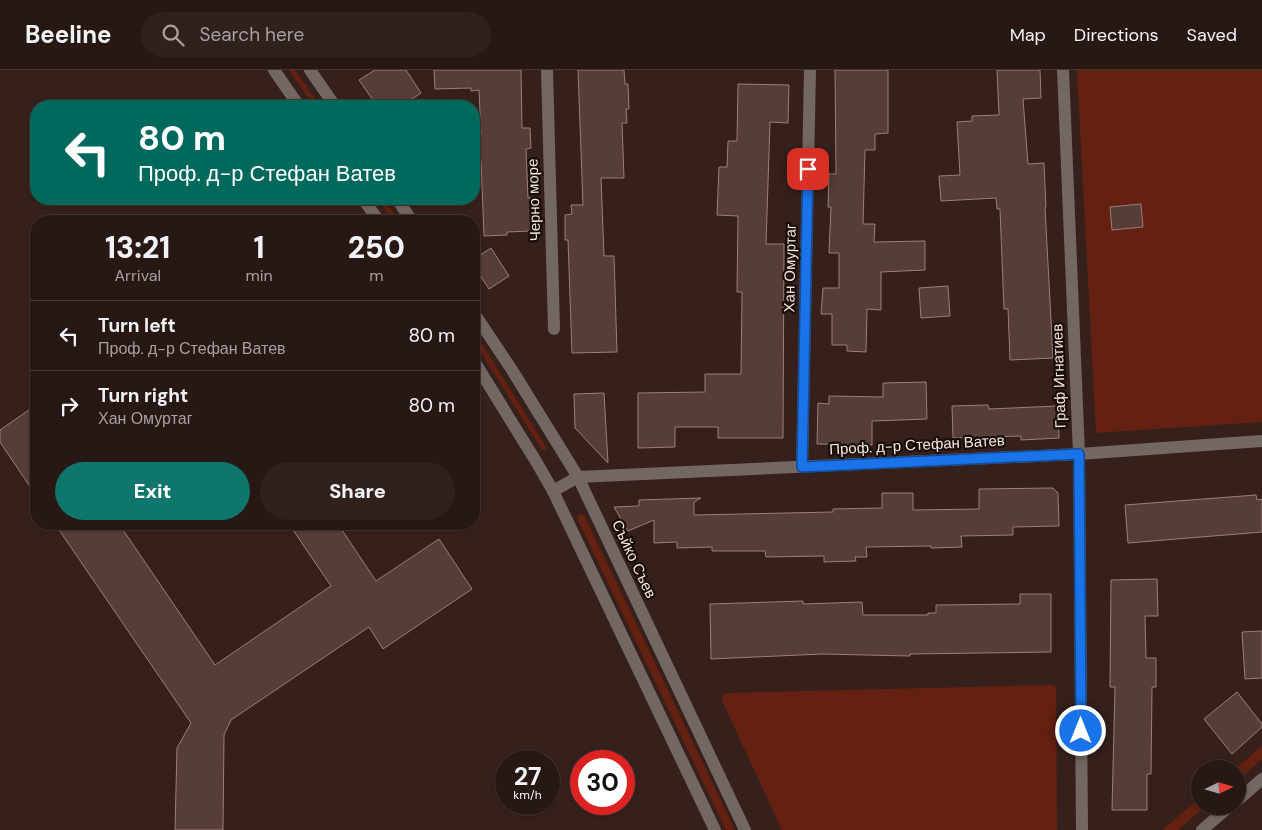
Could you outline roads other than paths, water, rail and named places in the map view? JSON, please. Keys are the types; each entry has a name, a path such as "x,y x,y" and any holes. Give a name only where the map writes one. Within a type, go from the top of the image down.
{"street":[{"path":"274,70 295,100"},
{"path":"310,70 331,100"},
{"name":"Черно море","path":"547,70 554,329"},
{"name":"Хан Омуртаг","path":"802,467 810,70"},
{"name":"Граф Игнатиев","path":"1063,70 1079,454 1082,830"},
{"name":"Съйко Съев","path":"480,322 578,477 745,830"},
{"path":"480,371 538,463 553,491 715,830"},
{"name":"Проф. д-р Стефан Ватев","path":"578,477 1079,454 1262,441"},
{"path":"553,491 578,477"},
{"path":"1246,793 1262,779"},
{"path":"1202,830 1220,815"}]}
